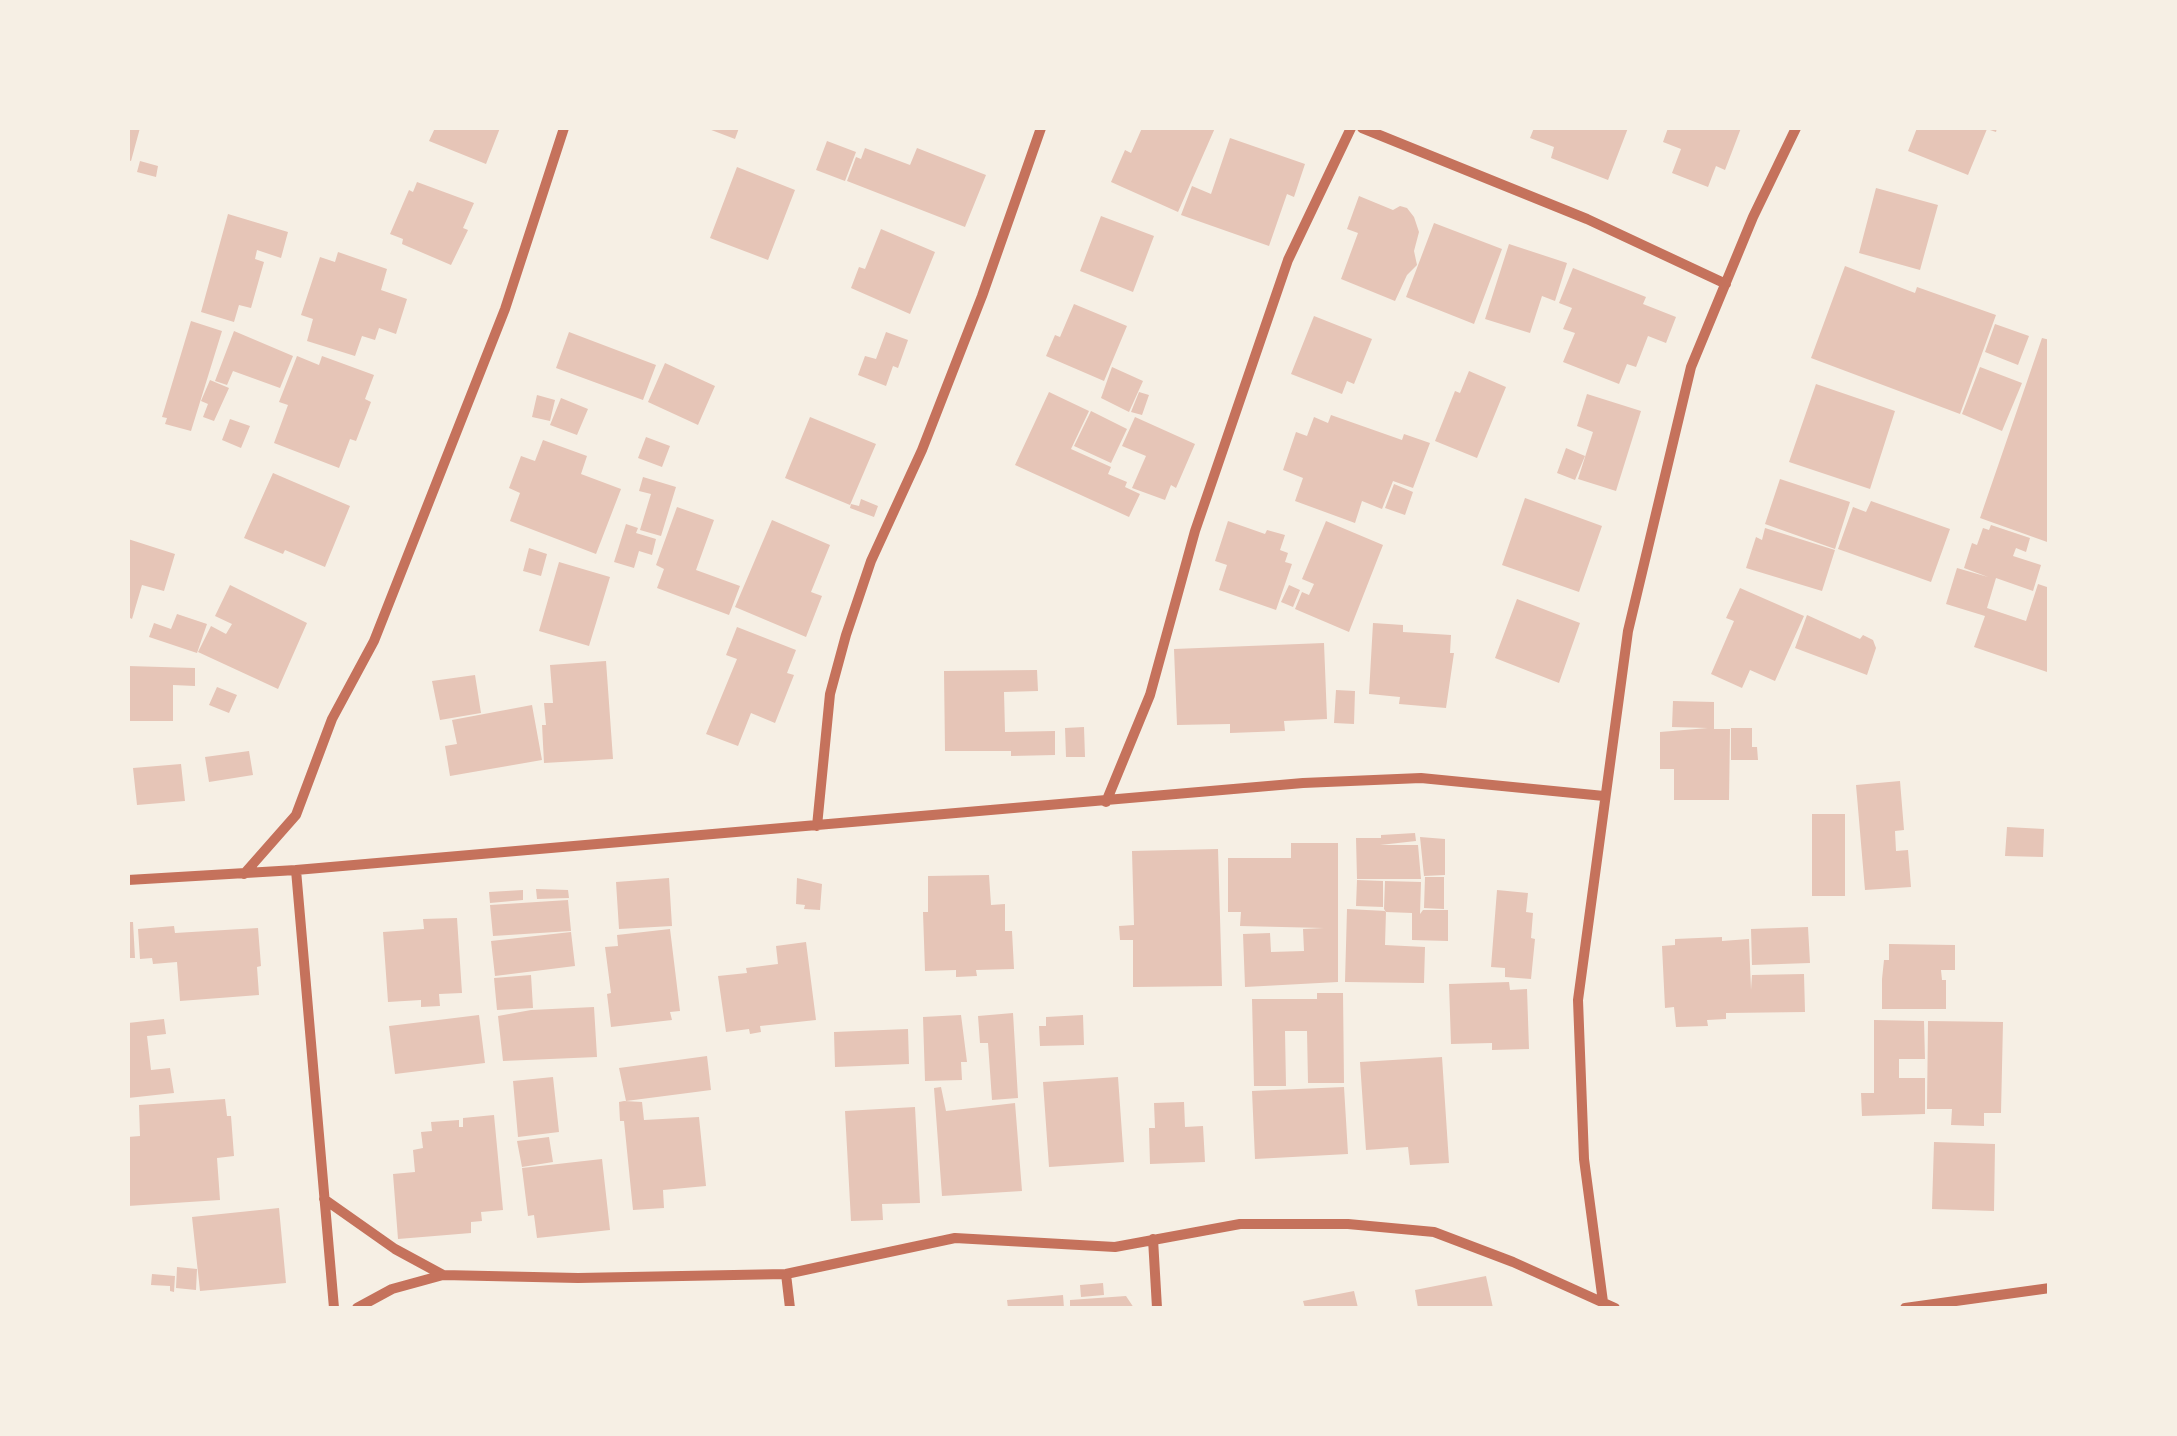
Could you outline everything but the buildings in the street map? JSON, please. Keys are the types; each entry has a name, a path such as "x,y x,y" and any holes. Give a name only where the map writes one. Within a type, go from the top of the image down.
{"street":[{"path":"244,874 296,814 332,718 374,640 505,308 564,128"},
{"path":"818,826 830,694 846,634 871,561 922,450 982,296 1041,128"},
{"path":"1106,802 1150,695 1195,531 1288,260 1351,128"},
{"path":"1362,128 1587,219 1726,284"},
{"path":"1602,1302 1584,1159 1578,1000 1628,632 1691,367 1796,128"},
{"path":"128,880 296,870 1303,782 1421,778 1604,796"},
{"path":"296,870 334,1308"},
{"path":"324,1200 443,1275"},
{"path":"357,1308 392,1289 443,1275 578,1278 786,1274 955,1238 1116,1247 1240,1224 1348,1224 1434,1232 1615,1308"},
{"path":"1152,1240 1157,1308"},
{"path":"786,1274 790,1308"},
{"path":"1905,1308 2050,1288"}]}
